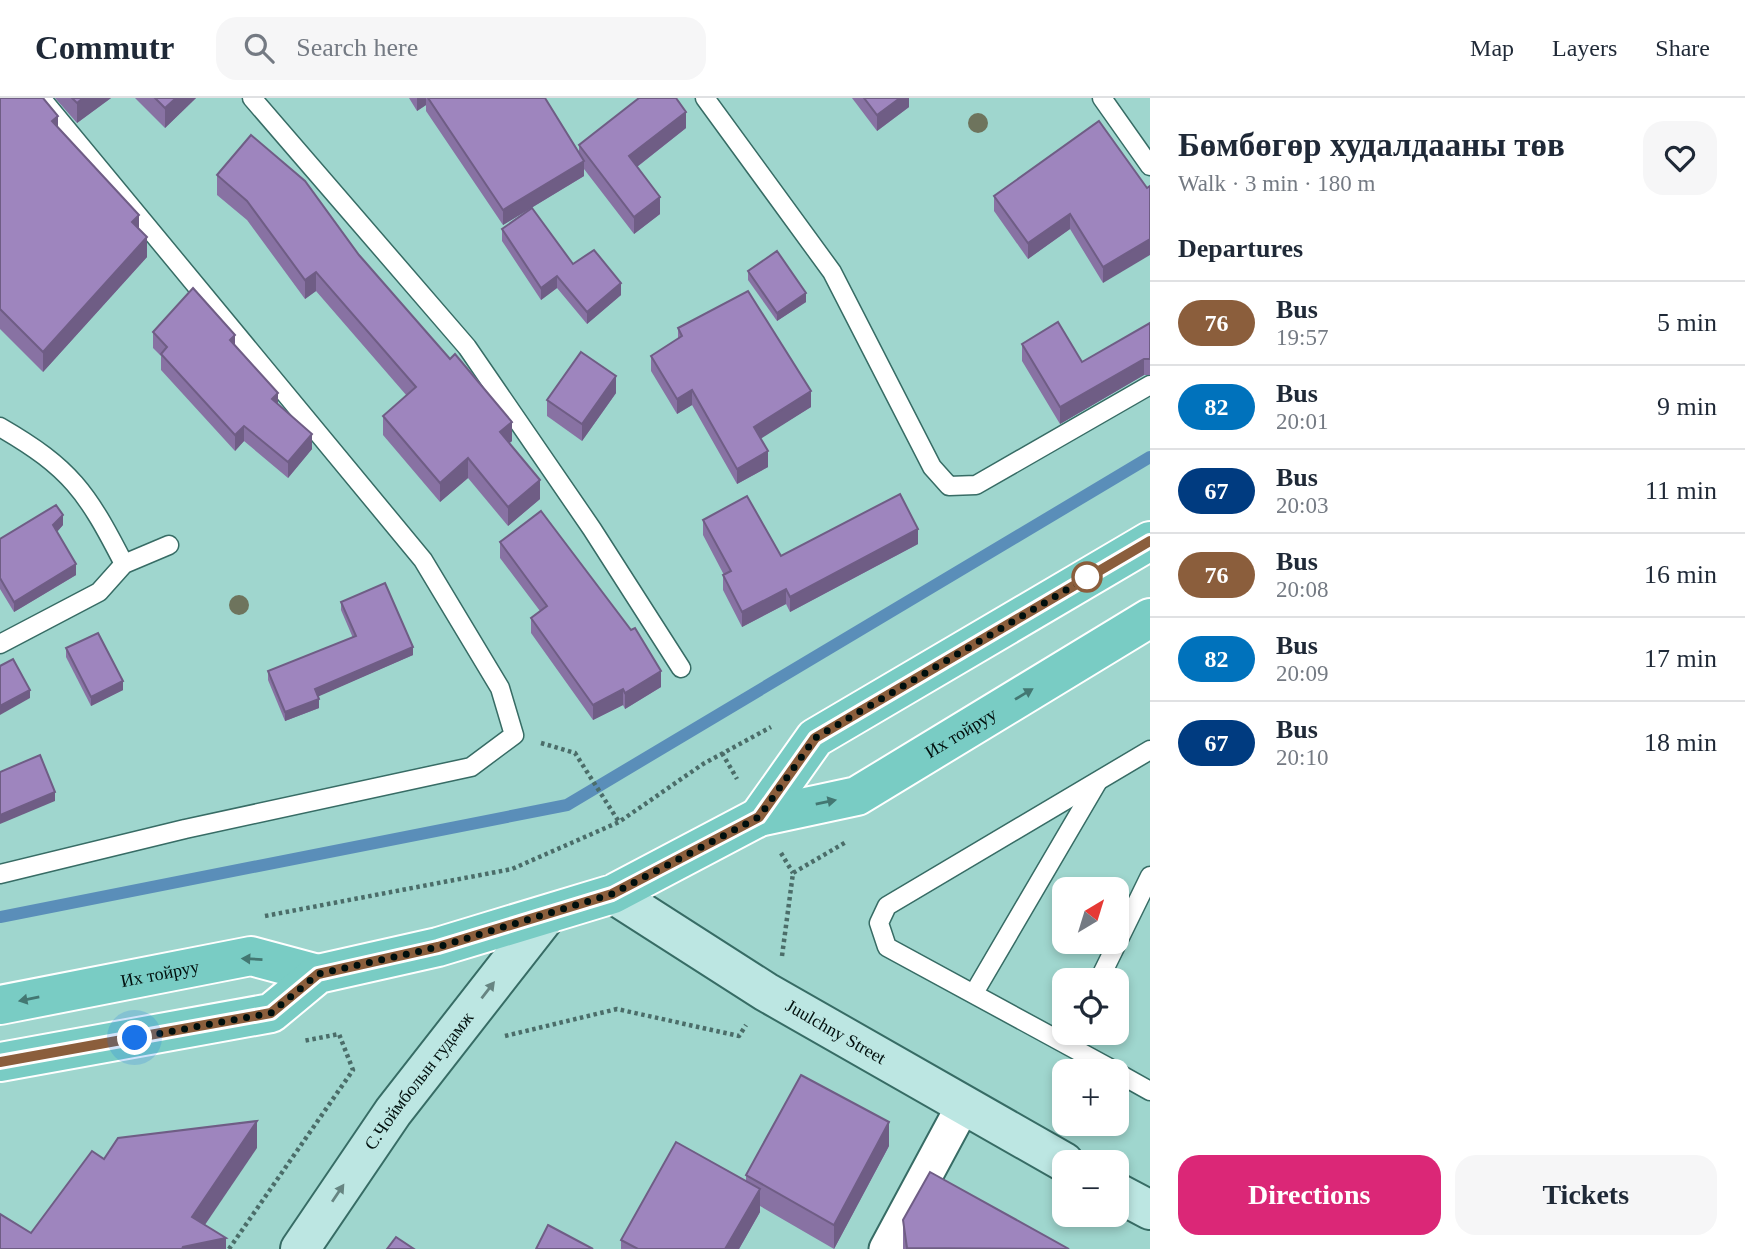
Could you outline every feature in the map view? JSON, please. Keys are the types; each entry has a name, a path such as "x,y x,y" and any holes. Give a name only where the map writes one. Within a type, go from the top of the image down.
{"main road":[{"name":"Их тойруу","path":"759,817 815,738 1150,541"},
{"name":"Их тойруу","path":"0,1062 271,1013 318,974 438,947 612,894 759,817 857,796 1150,618"},
{"name":"Juulchny Street","path":"612,894 766,992 1052,1155"},
{"name":"С.Чоймболын гудамж","path":"300,1249 393,1112 546,916"},
{"name":"Их тойруу","path":"0,1005 251,956 318,974"},
{"path":"1129,1199 1150,1210"}],"street":[{"path":"886,1249 963,1106"}],"lane":[{"path":"0,874 471,767 514,735 500,688 423,560 41,98"},
{"path":"252,98 467,347 592,529 681,668"},
{"path":"705,98 832,272 932,467 949,486 976,485 1150,384"},
{"path":"1102,98 1150,166"},
{"path":"0,426 39,449 66,472 93,503 124,564"},
{"path":"0,644 99,592 124,564 169,545"},
{"path":"1052,1030 974,993 887,947 879,923 887,906 1150,750"},
{"path":"974,993 1099,780"},
{"path":"1105,968 1150,876"},
{"path":"1080,1045 1099,1059"},
{"path":"1129,1079 1150,1091"}],"path":[{"path":"255,918 512,869 619,822 704,764 783,720"},
{"path":"575,753 619,822"},
{"path":"499,1037 617,1009 739,1036 781,966 793,873 853,838"},
{"path":"229,1249 353,1070"}],"building":[{"path":"0,98 43,98 58,116 52,121 139,215 132,222 147,237 43,352 0,309"},
{"path":"155,98 176,98 165,108"},
{"path":"428,98 545,98 584,161 503,210"},
{"path":"639,98 676,98 686,112 629,156 660,197 634,217 579,145"},
{"path":"864,98 900,98 877,115"},
{"path":"1099,121 1147,188 1150,186 1150,239 1103,267 1070,214 1028,243 994,196"},
{"path":"251,135 305,181 359,255 450,359 455,354 512,422 500,432 540,480 508,507 468,458 440,483 383,416 416,387 316,272 305,280 247,201 217,175"},
{"path":"532,208 573,264 594,250 621,283 587,312 557,276 541,288 502,229"},
{"path":"777,251 806,293 777,313 748,271"},
{"path":"193,288 235,335 230,340 278,393 272,399 312,434 288,462 244,426 235,435 161,354 167,347 153,332"},
{"path":"748,291 811,391 754,427 768,451 737,469 692,390 677,399 651,356 682,336 678,328"},
{"path":"1058,322 1082,362 1150,323 1150,359 1144,359 1060,407 1022,344"},
{"path":"581,352 616,376 582,424 547,400"},
{"path":"900,494 918,529 790,597 786,589 742,612 723,575 731,571 703,520 747,496 781,556"},
{"path":"56,505 63,515 53,525 76,564 14,602 0,578 0,539"},
{"path":"541,511 631,630 635,628 661,671 625,693 623,689 593,705 531,618 547,606 500,542"},
{"path":"385,583 413,647 315,689 319,699 285,712 268,671 356,636 341,602"},
{"path":"98,633 123,681 91,697 66,648"},
{"path":"13,659 30,690 0,706 0,666"},
{"path":"40,755 55,792 0,815 0,772"},
{"path":"801,1075 889,1122 834,1225 746,1175"},
{"path":"257,1121 192,1217 226,1238 182,1249 0,1249 0,1214 31,1233 92,1151 104,1159 118,1138"},
{"path":"676,1142 760,1189 725,1249 638,1249 621,1240"},
{"path":"930,1172 1069,1249 907,1248 903,1220"},
{"path":"548,1225 593,1249 536,1249"},
{"path":"396,1237 414,1249 387,1249"}],"waterway":[{"path":"0,917 567,805 1150,457"}],"bus line":[{"name":"76","path":"0,1062 271,1013 318,974 438,947 612,894 759,817 815,738 1150,541"}],"route":[{"path":"135,1038 271,1013 318,974 438,947 612,894 759,817 815,738 1090,576 1087,577"}]}
